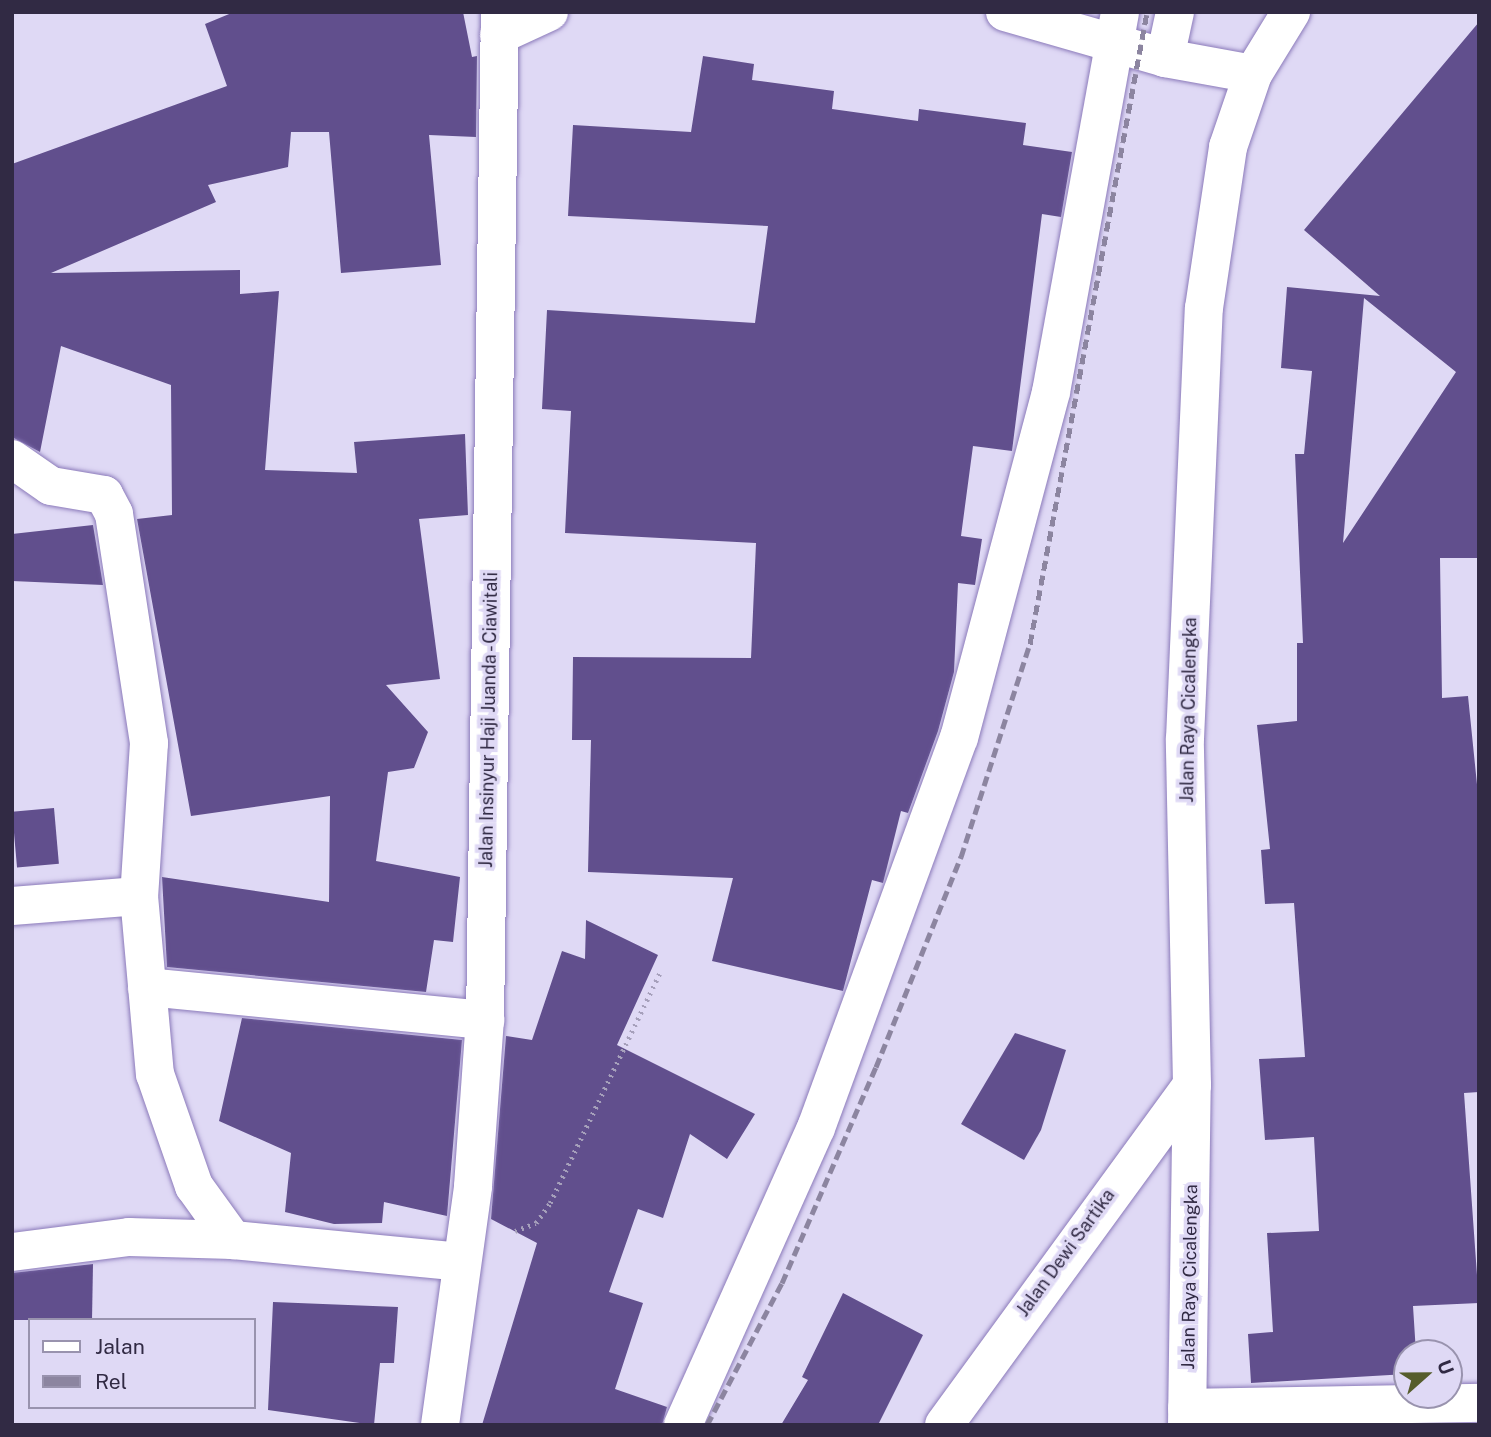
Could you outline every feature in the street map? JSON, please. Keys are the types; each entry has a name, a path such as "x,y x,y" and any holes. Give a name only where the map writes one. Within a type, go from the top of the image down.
{"street":[{"path":"499,24 549,12"},
{"path":"1005,12 1118,28 1166,58 1253,74"},
{"path":"1166,58 1175,12"},
{"name":"Jalan Raya Cicalengka","path":"1187,1416 1192,1085 1185,739 1204,308 1214,208 1253,74 1291,12"},
{"name":"Jalan Insinyur Haji Juanda - Ciawitali","path":"440,1425 461,1262 485,1020 499,24"},
{"path":"683,1425 816,1128 959,738 1051,392 1118,28"},
{"path":"12,459 51,486 104,495 114,514 149,743 139,896 155,1073 177,1144 194,1186 233,1240"},
{"path":"12,906 139,896"},
{"path":"147,987 485,1020"},
{"name":"Jalan Dewi Sartika","path":"944,1425 1192,1085"},
{"path":"12,1252 129,1237 233,1240 461,1262"},
{"path":"1187,1416 1479,1403"}],"path":[{"path":"461,1262 478,1246 536,1223 550,1203 660,972"}],"building":[{"path":"234,12 463,12 472,57 477,56 476,137 429,135 441,265 341,273 329,132 291,132 288,167 208,185 216,202 51,273 240,270 240,294 279,291 265,470 357,473 354,442 465,434 468,515 419,519 440,679 386,685 428,732 414,768 388,772 376,861 460,877 453,942 434,940 426,992 167,967 162,877 329,902 330,796 191,816 137,519 172,515 171,385 61,346 40,452 12,437 12,164 227,86 205,24"},
{"path":"1479,22 1479,558 1440,558 1442,698 1468,696 1479,804 1479,1092 1464,1093 1479,1303 1413,1306 1415,1339 1393,1339 1393,1375 1251,1383 1248,1334 1273,1332 1267,1233 1319,1231 1314,1137 1265,1140 1259,1059 1305,1057 1294,903 1265,904 1261,850 1270,849 1257,725 1297,721 1297,643 1303,643 1295,454 1304,454 1312,371 1281,368 1287,287 1380,296 1304,230","holes":["1364,298 1456,372 1343,543"]},
{"path":"703,56 754,64 752,80 834,91 832,109 918,121 919,109 1026,123 1023,145 1072,152 1061,217 1042,214 1012,451 973,446 961,536 982,539 975,585 958,583 954,672 938,731 908,813 901,811 883,883 872,880 843,991 712,961 733,878 588,872 591,740 572,740 573,657 751,658 756,543 565,533 571,411 542,409 547,310 755,323 768,226 568,216 573,125 691,132"},
{"path":"93,525 103,585 12,581 12,534"},
{"path":"54,808 59,864 17,867 12,812"},
{"path":"586,920 658,955 617,1045 755,1114 727,1159 690,1134 663,1218 638,1209 609,1292 643,1303 615,1389 667,1407 662,1425 482,1425 537,1243 491,1219 506,1036 532,1040 562,951 585,959"},
{"path":"242,1018 462,1040 447,1216 384,1202 382,1223 334,1224 285,1212 291,1153 219,1121"},
{"path":"1015,1033 1066,1050 1041,1130 1024,1160 961,1124"},
{"path":"93,1264 92,1318 12,1320 12,1273"},
{"path":"843,1293 923,1335 878,1425 781,1425 808,1380 802,1377"},
{"path":"273,1302 398,1307 394,1363 380,1363 374,1425 268,1410"}],"railway":[{"path":"707,1425 782,1283 876,1067 961,857 1030,644 1147,12"}]}
